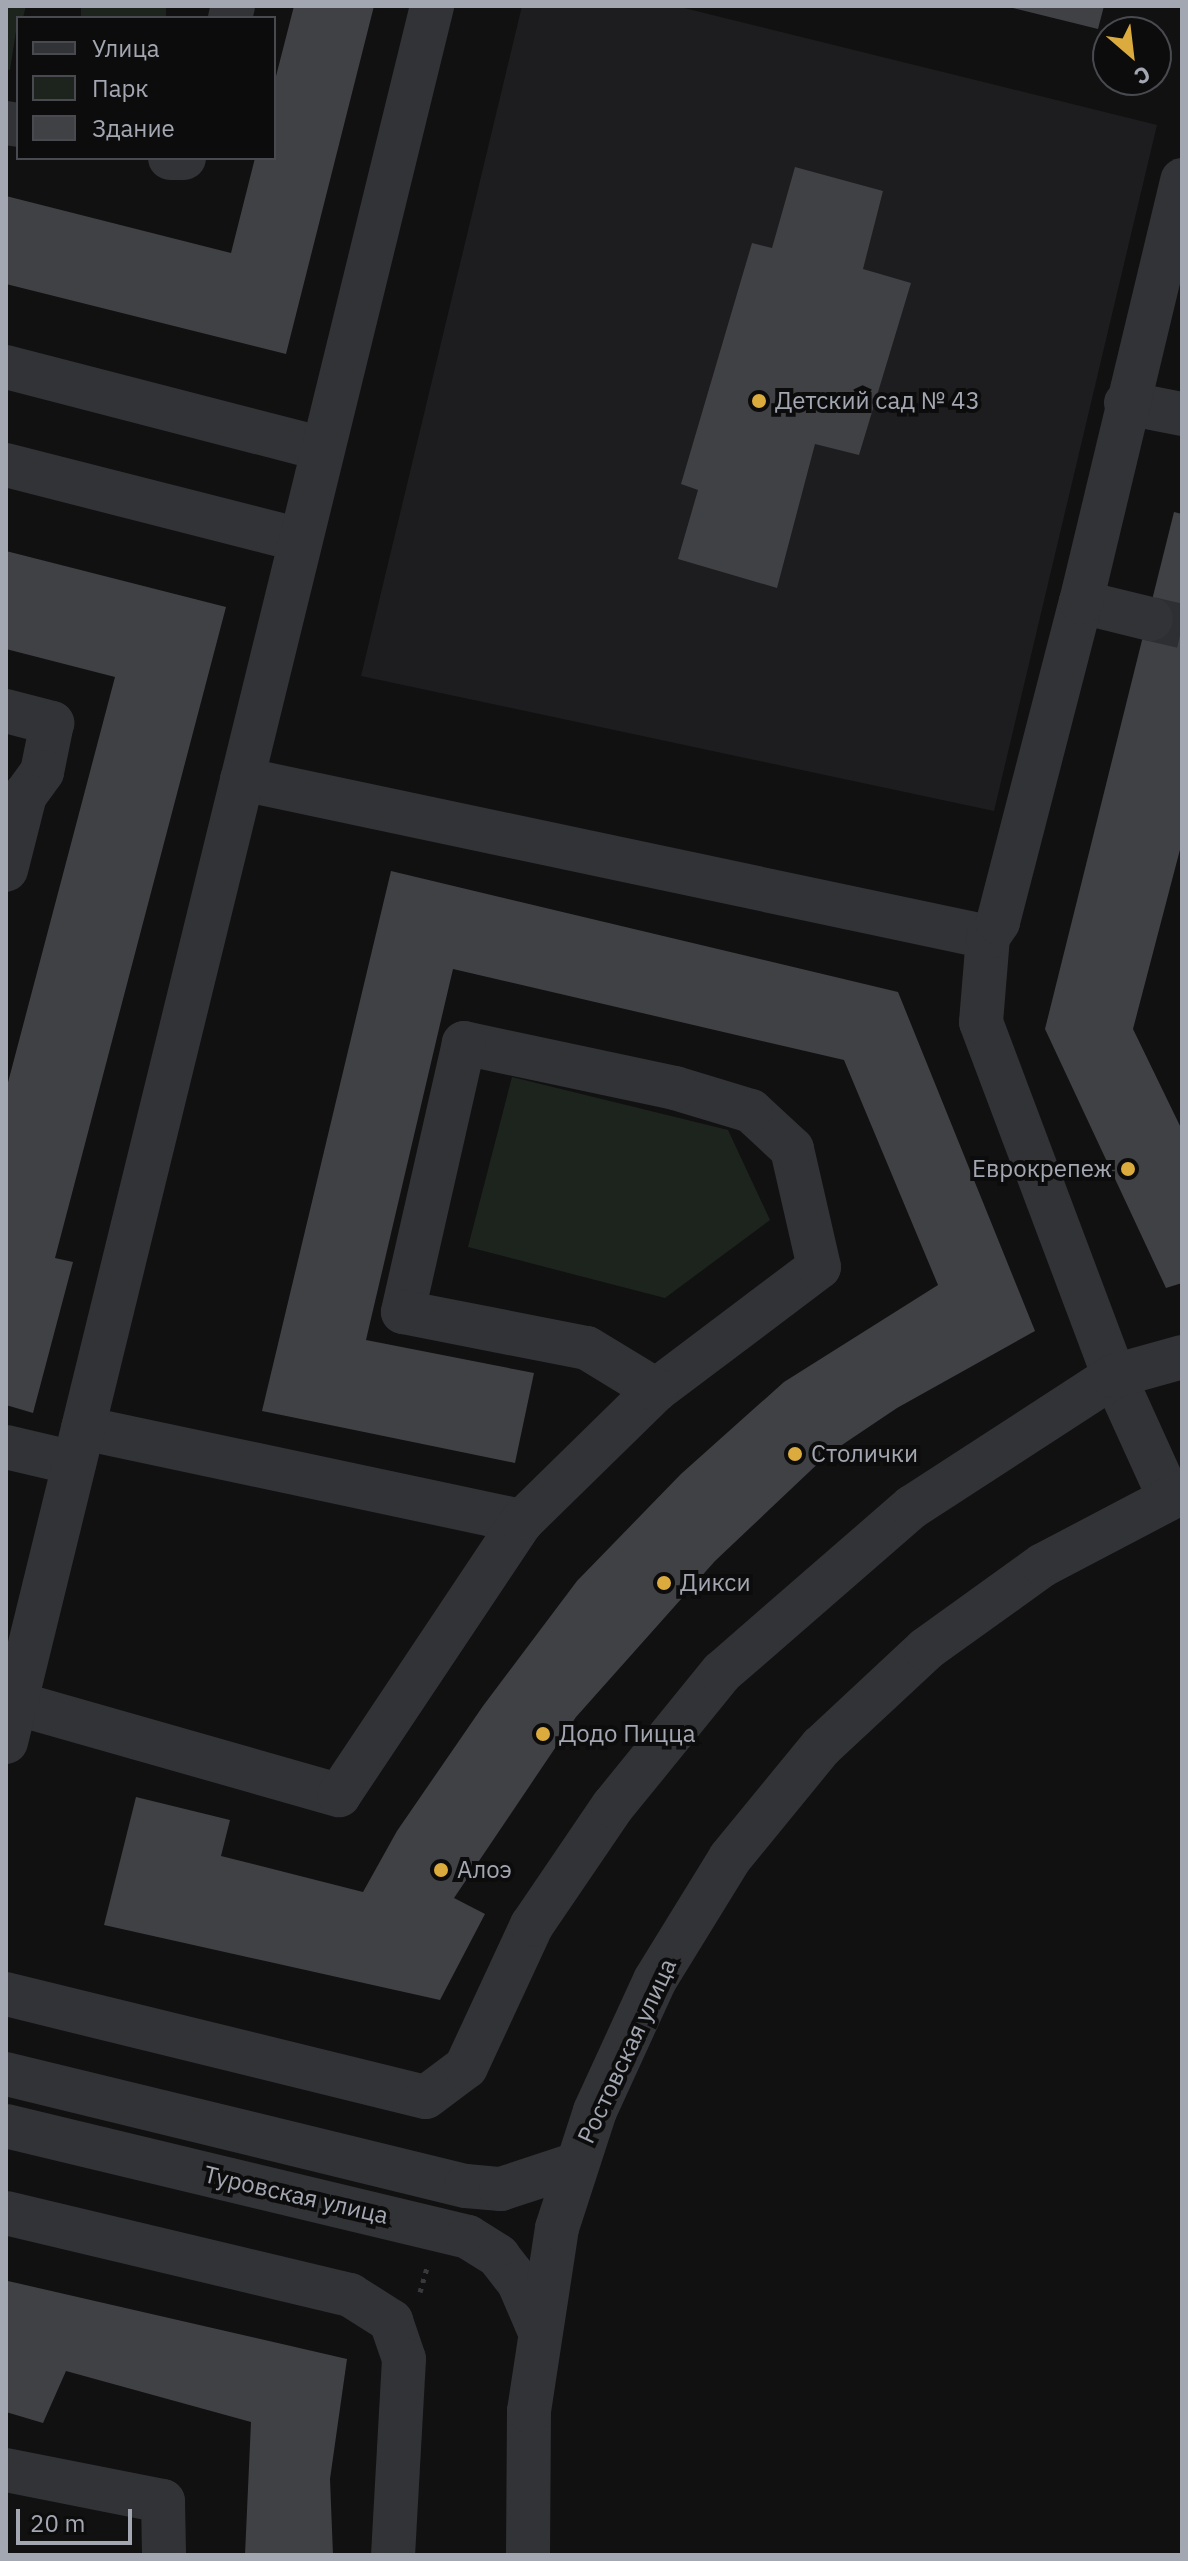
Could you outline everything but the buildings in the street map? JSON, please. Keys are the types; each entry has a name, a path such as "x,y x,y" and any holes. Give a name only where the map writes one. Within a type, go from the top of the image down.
{"street":[{"path":"432,6 9,1727 339,1795 522,1521 656,1390 819,1267 792,1149 751,1111 675,1088 464,1043 403,1312 587,1348 656,1390"},
{"path":"1176,1494 1114,1376 981,1022 988,937 998,922 1081,602 1126,403 1182,180"},
{"path":"6,367 323,449"},
{"path":"1126,403 1182,414"},
{"path":"6,465 300,540"},
{"path":"1081,602 1151,619"},
{"path":"6,711 52,723 42,772 25,795 6,870"},
{"path":"242,779 988,937"},
{"path":"6,1994 426,2097 466,2067 532,1925 613,1806 722,1672 912,1507 1114,1376 1182,1357"},
{"path":"6,1447 78,1446 522,1521"},
{"name":"Ростовская улица","path":"528,2555 529,2411 557,2228 577,2164 655,1980 730,1858 821,1747 926,1649 1043,1565 1176,1494"},
{"name":"Туровская улица","path":"6,2074 466,2186 501,2189 577,2164"},
{"name":"Туровская улица","path":"6,2126 468,2237 498,2256 519,2283 539,2330"},
{"path":"6,2213 350,2295 391,2321 404,2359 393,2555"},
{"path":"6,2470 163,2501 164,2555"}],"shaded area":[{"name":"Детский сад № 43","path":"522,6 676,6 1157,125 994,811 361,676"}],"green space":[{"path":"6,6 26,6 24,16 16,16 10,70 6,69"},
{"path":"81,6 166,6 166,16 81,16"},
{"path":"512,1077 728,1130 770,1220 665,1298 468,1247"}],"tunnel":[{"path":"1151,619 1182,626"}],"place":[{"name":"Детский сад № 43","path":"759,401"},
{"name":"Еврокрепеж","path":"1128,1169"},
{"name":"Столички","path":"795,1454"},
{"name":"Дикси","path":"664,1583"},
{"name":"Додо Пицца","path":"543,1734"},
{"name":"Алоэ","path":"441,1870"}]}
